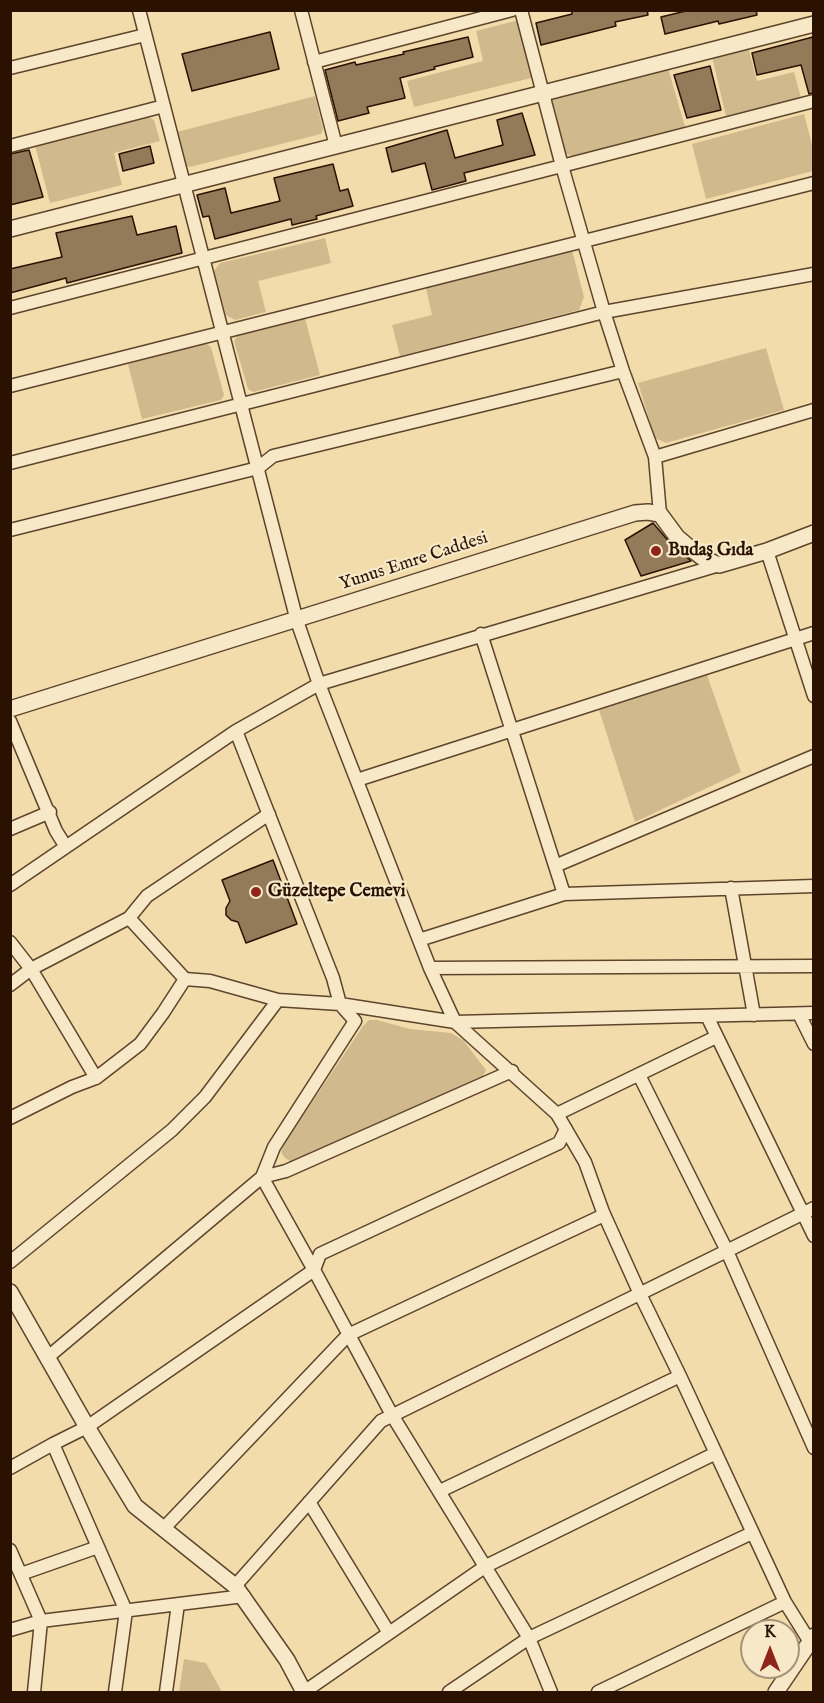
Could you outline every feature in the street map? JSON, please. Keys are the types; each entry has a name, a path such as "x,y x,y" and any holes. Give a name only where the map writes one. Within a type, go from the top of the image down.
{"street":[{"path":"139,10 297,621 319,684 430,968 455,1022 558,1114 585,1162 604,1215 785,1602 812,1639 776,1692"},
{"path":"301,10 336,146"},
{"path":"314,62 512,10"},
{"path":"521,10 562,166 604,312 655,457 660,514 677,537 703,558 719,565"},
{"path":"10,229 813,24"},
{"path":"10,68 145,35"},
{"path":"10,308 813,101"},
{"path":"10,146 164,106"},
{"path":"10,387 813,183"},
{"path":"10,463 604,312 813,274"},
{"path":"10,530 258,468 273,456 623,371"},
{"path":"655,457 813,410"},
{"name":"Yunus Emre Caddesi","path":"10,710 621,518 648,512 660,514"},
{"path":"10,885 236,731 319,684 481,634 767,551 813,533"},
{"path":"767,551 813,696"},
{"path":"357,780 813,633"},
{"path":"481,634 564,894"},
{"path":"10,720 56,831 66,847"},
{"path":"236,731 333,978 340,1004 355,1021 274,1147 262,1177"},
{"path":"555,866 813,756"},
{"path":"10,828 50,812"},
{"path":"10,985 31,969 129,918 147,897 269,814"},
{"path":"420,940 564,894 813,886"},
{"path":"731,888 754,1015"},
{"path":"129,918 185,979 210,981 278,1000 340,1004 455,1022 813,1013"},
{"path":"10,942 31,969 96,1078"},
{"path":"430,968 813,966"},
{"path":"10,1118 96,1078 140,1044 185,979"},
{"path":"10,1262 172,1130 205,1096 278,1000"},
{"path":"799,1014 813,1044"},
{"path":"707,1016 808,1211 813,1236"},
{"path":"558,1114 716,1037"},
{"path":"48,1357 262,1177 286,1171 512,1071"},
{"path":"639,1075 726,1249 813,1448"},
{"path":"10,1468 87,1427 314,1270 320,1254 558,1143 566,1129"},
{"path":"262,1177 392,1415 529,1638 551,1692"},
{"path":"10,1630 41,1621 178,1604 239,1591 309,1502 381,1421 640,1294 726,1249 808,1211"},
{"path":"164,1528 348,1335 604,1215"},
{"path":"10,1292 135,1506 239,1591 287,1660 304,1692 486,1566 716,1454"},
{"path":"440,1491 680,1376"},
{"path":"53,1444 126,1611 115,1692"},
{"path":"309,1502 389,1633"},
{"path":"449,1692 529,1638 752,1533"},
{"path":"21,1574 98,1547"},
{"path":"10,1550 41,1621 34,1692"},
{"path":"598,1692 785,1602"},
{"path":"166,1692 178,1604"}],"shaded area":[{"path":"515,21 519,23 534,73 531,78 414,107 407,81 483,61 476,31"},
{"path":"748,47 757,81 794,72 801,98 726,116 712,57"},
{"path":"668,68 686,130 573,156 566,154 552,98"},
{"path":"315,96 323,129 321,134 190,167 185,165 177,132"},
{"path":"804,114 813,149 813,171 706,199 692,144"},
{"path":"147,116 154,120 160,141 114,153 122,185 50,203 35,145"},
{"path":"325,238 331,263 258,281 266,312 235,320 226,315 214,271 220,263"},
{"path":"572,250 584,297 579,310 400,356 392,325 432,315 426,288"},
{"path":"305,318 320,375 253,392 248,389 234,341 237,336"},
{"path":"205,343 211,347 224,395 221,400 142,419 128,364"},
{"path":"766,348 784,410 666,443 655,438 638,383"},
{"path":"707,675 741,772 635,822 599,710"},
{"path":"369,1020 410,1029 451,1033 463,1040 486,1070 483,1076 291,1162 281,1152 284,1144"},
{"path":"184,1659 206,1663 222,1692 179,1692"}],"building":[{"path":"572,10 647,10 648,15 615,22 616,26 541,45 536,23 572,14"},
{"path":"690,10 756,10 757,15 719,24 718,21 665,34 661,17"},
{"path":"270,32 279,69 192,91 182,54"},
{"path":"468,37 473,57 400,78 405,98 367,107 369,113 338,121 325,70 355,62 356,65 404,54 403,52"},
{"path":"813,37 813,93 809,94 801,65 757,75 752,53"},
{"path":"710,66 721,110 687,118 674,75"},
{"path":"522,113 535,155 464,173 466,181 432,190 425,163 392,172 386,148 447,130 455,158 503,145 497,120"},
{"path":"150,146 154,163 123,171 119,154"},
{"path":"29,150 43,197 10,205 10,154"},
{"path":"333,164 340,191 348,189 353,206 292,225 291,219 215,239 209,216 203,217 197,195 225,188 231,213 280,201 274,178"},
{"path":"132,216 137,235 176,226 182,253 67,283 66,278 10,293 10,269 62,257 56,233"},
{"name":"Budaş Gıda","path":"653,523 671,544 691,561 641,576 625,540"},
{"name":"Güzeltepe Cemevi","path":"273,860 297,924 246,943 238,922 226,915 226,908 230,901 222,880"}],"place":[{"name":"Budaş Gıda","path":"656,551"},
{"name":"Güzeltepe Cemevi","path":"256,892"}]}
